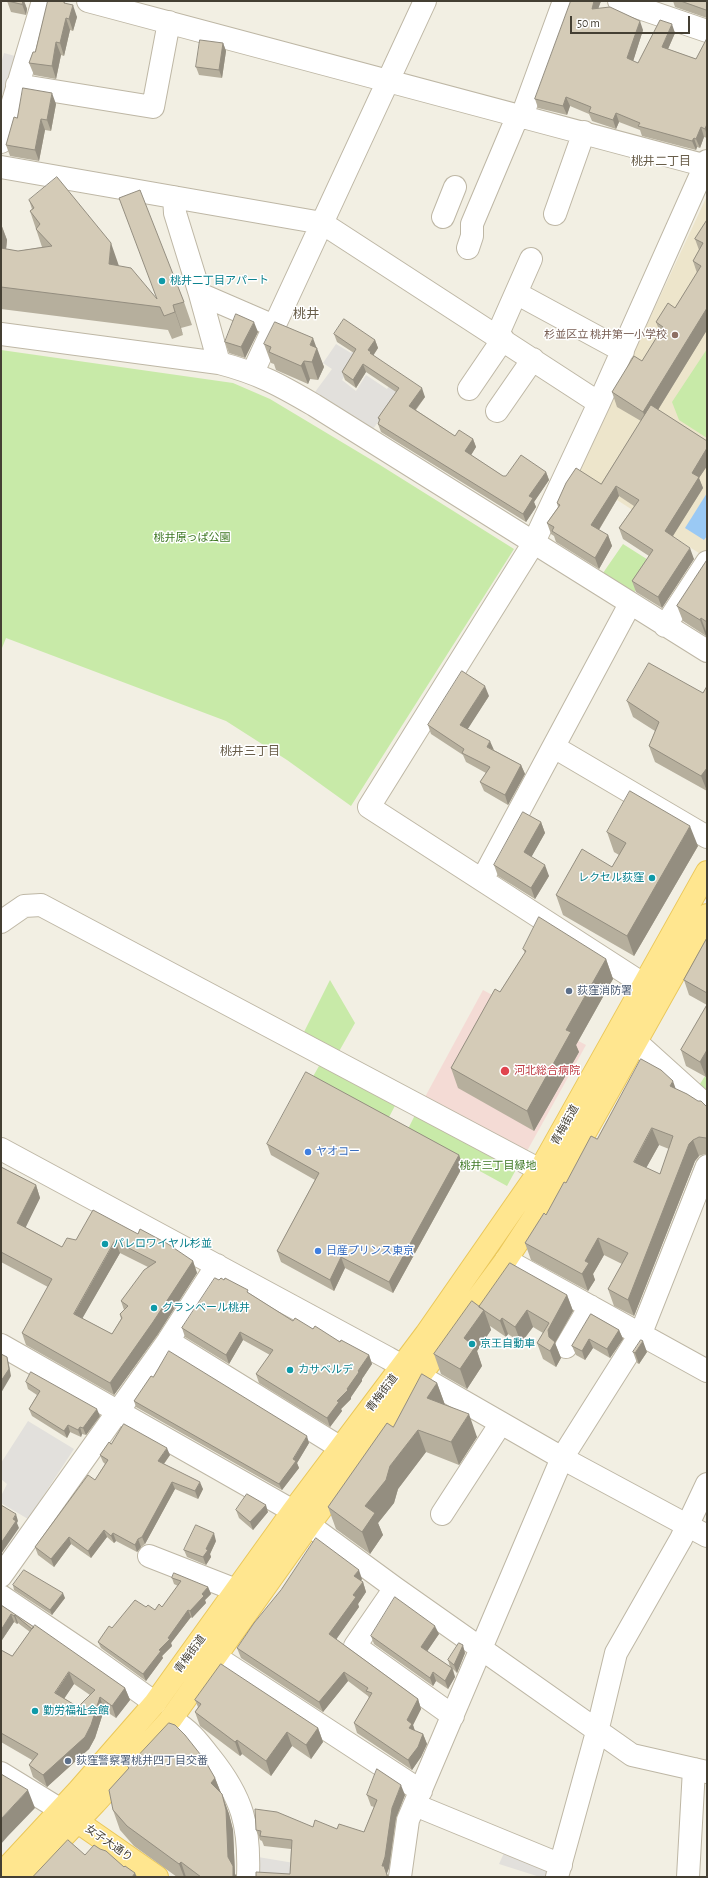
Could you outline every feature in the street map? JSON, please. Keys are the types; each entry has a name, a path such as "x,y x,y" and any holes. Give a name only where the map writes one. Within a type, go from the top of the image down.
{"main road":[{"name":"青梅街道","path":"1,1874 69,1816 171,1719 310,1525 410,1371 426,1334 540,1170 707,872"},
{"name":"青梅街道","path":"25,1877 69,1816 155,1703 293,1511 341,1448 506,1260 559,1179 707,915"},
{"name":"女子大通り","path":"69,1816 157,1877"}],"street":[{"path":"1,142 43,1"},
{"path":"88,1 388,82 706,164 623,351 533,544 369,807 643,984"},
{"path":"253,372 425,1"},
{"path":"468,248 472,236 472,224 520,116 564,1"},
{"path":"619,1 666,8 707,31"},
{"path":"17,85 152,107 169,22"},
{"path":"555,214 584,132"},
{"path":"1,167 322,223 500,337 599,403"},
{"path":"174,197 175,213 219,363"},
{"path":"449,201 477,212"},
{"path":"469,389 500,337 516,293 532,259"},
{"path":"516,293 623,351"},
{"path":"200,294 274,326"},
{"path":"1,334 219,363 253,372 279,384 533,544 707,651"},
{"path":"497,411 533,359"},
{"path":"665,626 707,562"},
{"path":"482,880 630,604"},
{"path":"554,747 707,837"},
{"path":"1,922 24,906 41,905 540,1170"},
{"path":"636,1042 707,1106"},
{"path":"1,1149 217,1265 410,1371 562,1458 707,1536"},
{"path":"400,1877 408,1820 562,1458 641,1333 707,1166"},
{"path":"506,1260 641,1333 707,1371"},
{"path":"1,1576 168,1341 217,1265"},
{"path":"566,1347 590,1306"},
{"path":"168,1341 341,1448"},
{"path":"1,1345 293,1511"},
{"path":"442,1514 501,1423"},
{"path":"216,1657 418,1798 559,1871 597,1732 616,1653 687,1526 707,1484"},
{"path":"310,1525 395,1588 482,1648 597,1732 632,1755 701,1770 688,1877"},
{"path":"149,1556 236,1590"},
{"path":"395,1588 355,1646 453,1716"},
{"path":"1,1596 90,1656 155,1703"},
{"path":"171,1719 188,1730 200,1743 233,1788 245,1822 248,1839 248,1877"},
{"path":"1,1773 69,1816"}],"shaded area":[{"path":"4,53 15,56 3,94 1,93 1,64"},
{"name":"杉並区立 桃井第一小学校","path":"707,196 707,554 705,557 577,474"},
{"path":"336,344 351,353 354,347 361,352 342,380 356,391 366,375 387,389 397,375 407,382 373,429 315,392 332,369 323,363"},
{"name":"河北総合病院","path":"483,990 586,1045 527,1151 425,1097"},
{"path":"28,1421 74,1449 28,1519 1,1503 1,1496 7,1484 1,1479 1,1463"},
{"path":"508,1844 557,1877 540,1877 499,1864"},
{"path":"258,1857 294,1863 293,1877 258,1877"}],"green space":[{"path":"707,349 707,438 679,420 672,402"},
{"name":"桃井原っぱ公園","path":"1,350 233,383 270,399 380,465 514,549 351,806 287,760 226,721 6,638 2,648 1,647"},
{"path":"623,544 653,563 634,593 603,573"},
{"path":"330,980 355,1023 337,1055 302,1036"},
{"path":"323,1059 398,1100 387,1121 311,1080"},
{"path":"707,1073 707,1100 696,1090"},
{"name":"桃井三丁目緑地","path":"418,1109 519,1164 507,1186 407,1131"}],"water":[{"path":"707,493 707,536 704,540 685,528"}],"building":[{"path":"8,1 23,1 22,4"},
{"path":"48,1 64,1 64,3 73,5 69,19 66,18 60,43 56,42 52,66 29,63 33,52 35,52"},
{"path":"571,1 594,1 592,9 610,7 640,21 627,58 638,63 660,20 672,24 662,47 696,59 707,38 707,124 705,129 701,127 696,139 694,138 692,141 638,126 640,123 616,113 613,120 589,112 591,107 566,97 563,106 535,99"},
{"path":"681,1 707,1 707,10"},
{"path":"200,40 223,43 219,70 196,67"},
{"path":"23,88 52,93 47,120 41,119 35,150 6,145 14,117 17,118"},
{"path":"57,177 111,243 109,264 131,268 157,299 119,198 140,190 184,302 173,305 175,312 164,316 160,307 1,287 1,248 18,251 52,246 36,229 40,224 30,211 34,208 29,200"},
{"path":"707,220 707,308 643,412 612,392 634,356 642,361 663,327 656,322 668,303 675,308 701,266 693,261 703,243 695,239"},
{"path":"236,314 254,322 241,347 225,342"},
{"path":"344,319 375,340 368,350 371,352 370,353 422,388 409,406 455,436 459,430 473,439 465,451 503,476 506,476 521,455 546,472 529,496 533,498 523,514 378,424 380,419 378,418 399,388 363,364 353,380 342,372 356,349 334,334"},
{"path":"275,322 313,338 310,345 317,348 312,362 304,361 301,366 269,352 271,347 264,344"},
{"path":"651,405 707,441 707,448 692,473 699,477 665,531 690,548 658,597 632,581 653,550 619,528 639,500 616,486 591,525 608,535 595,558 552,531 554,527 547,523 560,505 557,503 566,483 576,468 601,484"},
{"path":"707,560 707,622 701,618 700,620 677,606"},
{"path":"649,663 703,693 707,686 707,768 701,776 649,746 659,722 627,701"},
{"path":"462,671 485,686 460,725 490,741 487,747 521,765 505,795 480,782 490,767 462,753 464,749 428,725"},
{"name":"レクセル荻窪","path":"630,791 690,826 627,936 556,895 582,849 612,867 626,843 607,832"},
{"path":"523,812 541,822 524,852 545,865 531,888 494,865"},
{"path":"539,917 606,959 566,1030 571,1032 527,1111 451,1068 495,989 500,992 526,951 523,949"},
{"path":"707,938 707,993 684,980"},
{"path":"707,1005 707,1050 700,1062 681,1050"},
{"path":"641,1059 661,1070 673,1081 670,1086 698,1101 701,1101 707,1107 707,1139 699,1137 689,1144 628,1300 608,1289 628,1253 598,1238 585,1261 589,1263 582,1274 525,1243 544,1213 546,1215 564,1182 566,1183 591,1136 597,1139","holes":["652,1128 673,1136 660,1174 634,1162"]},
{"path":"306,1072 459,1155 389,1282 341,1257 330,1280 277,1251 319,1173 267,1144"},
{"path":"1,1167 36,1185 17,1223 62,1247 67,1238 76,1240 93,1210 138,1234 140,1229 168,1244 193,1261 153,1322 110,1383 22,1333 52,1279 1,1252","holes":["115,1241 156,1262 144,1270 121,1301 128,1306 120,1314 122,1318 112,1334 74,1314"]},
{"path":"510,1263 567,1295 548,1330 549,1337 555,1342 550,1351 537,1343 549,1323 527,1310 515,1327 502,1318 500,1321 479,1307"},
{"path":"215,1278 219,1280 221,1278 224,1280 225,1278 248,1290 247,1292 293,1321 295,1318 313,1329 315,1326 340,1342 341,1340 369,1355 347,1389 348,1390 337,1401 339,1402 327,1418 256,1374 273,1350 240,1332 226,1355 182,1328"},
{"path":"472,1301 484,1310 464,1338 475,1347 460,1369 434,1354"},
{"path":"591,1314 619,1330 607,1349 589,1339 582,1351 572,1346"},
{"path":"641,1340 643,1341 635,1353 633,1352"},
{"path":"169,1351 307,1436 293,1459 296,1461 279,1484 134,1401 151,1376 153,1377"},
{"path":"1,1354 7,1357 9,1369 1,1381"},
{"path":"31,1372 97,1409 83,1428 80,1427 78,1430 68,1425 64,1431 29,1409 40,1391 26,1382"},
{"path":"422,1374 437,1383 427,1398 469,1414 451,1442 418,1430 390,1466 386,1480 365,1506 375,1513 362,1532 328,1507 387,1423 393,1427"},
{"path":"124,1424 167,1448 158,1461 200,1482 195,1491 172,1482 142,1537 138,1539 135,1545 113,1533 111,1536 104,1530 88,1551 69,1537 51,1559 35,1547 88,1475 95,1480 108,1460 100,1455 109,1442 111,1444"},
{"path":"247,1494 266,1505 250,1522 236,1510"},
{"path":"1,1505 16,1514 13,1519 16,1521 1,1543"},
{"path":"196,1525 214,1533 206,1549 208,1550 203,1557 184,1550"},
{"path":"316,1538 359,1570 354,1576 363,1582 353,1595 356,1597 329,1634 418,1699 407,1720 412,1724 409,1728 423,1734 418,1747 408,1760 354,1723 372,1693 366,1691 368,1688 344,1672 319,1702 237,1648 254,1623 281,1590"},
{"path":"24,1570 63,1593 50,1610 13,1585"},
{"path":"174,1573 208,1587 202,1594 204,1596 190,1611 188,1610 168,1638 170,1639 159,1650 161,1651 143,1674 98,1642 109,1626 112,1628 135,1600 146,1607 148,1605 155,1610 159,1604 162,1607 181,1581 172,1578"},
{"path":"395,1597 435,1626 421,1647 452,1668 445,1681 433,1672 430,1678 371,1636"},
{"path":"1,1605 34,1627 32,1629 15,1615 14,1616 11,1614 1,1630"},
{"path":"35,1625 125,1688 112,1706 100,1697 91,1725 85,1737 43,1775 29,1765 38,1754 1,1733 1,1650 12,1656","holes":["69,1672 95,1690 78,1707 55,1693"]},
{"path":"459,1643 463,1645 454,1665 448,1660"},
{"path":"221,1664 318,1728 306,1745 287,1732 266,1761 237,1740 235,1742 195,1712 201,1704 195,1700"},
{"path":"169,1723 175,1725 185,1735 204,1759 215,1778 211,1783 222,1794 226,1810 228,1857 233,1866 233,1877 201,1877 181,1862 179,1864 127,1826 113,1810 109,1790"},
{"path":"377,1769 401,1785 392,1808 385,1857 382,1866 384,1866 387,1877 256,1877 256,1872 290,1874 292,1840 260,1836 261,1831 256,1830 255,1809 277,1812 313,1827 315,1820 337,1829 339,1824 364,1832 377,1800 367,1795"},
{"path":"1,1774 28,1790 1,1819"},
{"path":"68,1840 85,1855 94,1845 106,1851 124,1867 125,1866 135,1873 132,1877 33,1877"}],"place":[{"name":"桃井二丁目アパート","path":"162,281"},
{"name":"杉並区立 桃井第一小学校","path":"675,335"},
{"name":"レクセル荻窪","path":"652,878"},
{"name":"荻窪消防署","path":"569,991"},
{"name":"河北総合病院","path":"505,1071"},
{"name":"ヤオコー","path":"308,1152"},
{"name":"パレロワイヤル杉並","path":"105,1244"},
{"name":"日産プリンス東京","path":"318,1251"},
{"name":"グランベール桃井","path":"154,1308"},
{"name":"京王自動車","path":"472,1344"},
{"name":"カサベルデ","path":"290,1370"},
{"name":"勤労福祉会館","path":"35,1711"},
{"name":"荻窪警察署桃井四丁目交番","path":"68,1761"}],"district":[{"name":"桃井二丁目","path":"661,161"},
{"name":"桃井","path":"306,314"},
{"name":"桃井三丁目","path":"250,751"}]}
